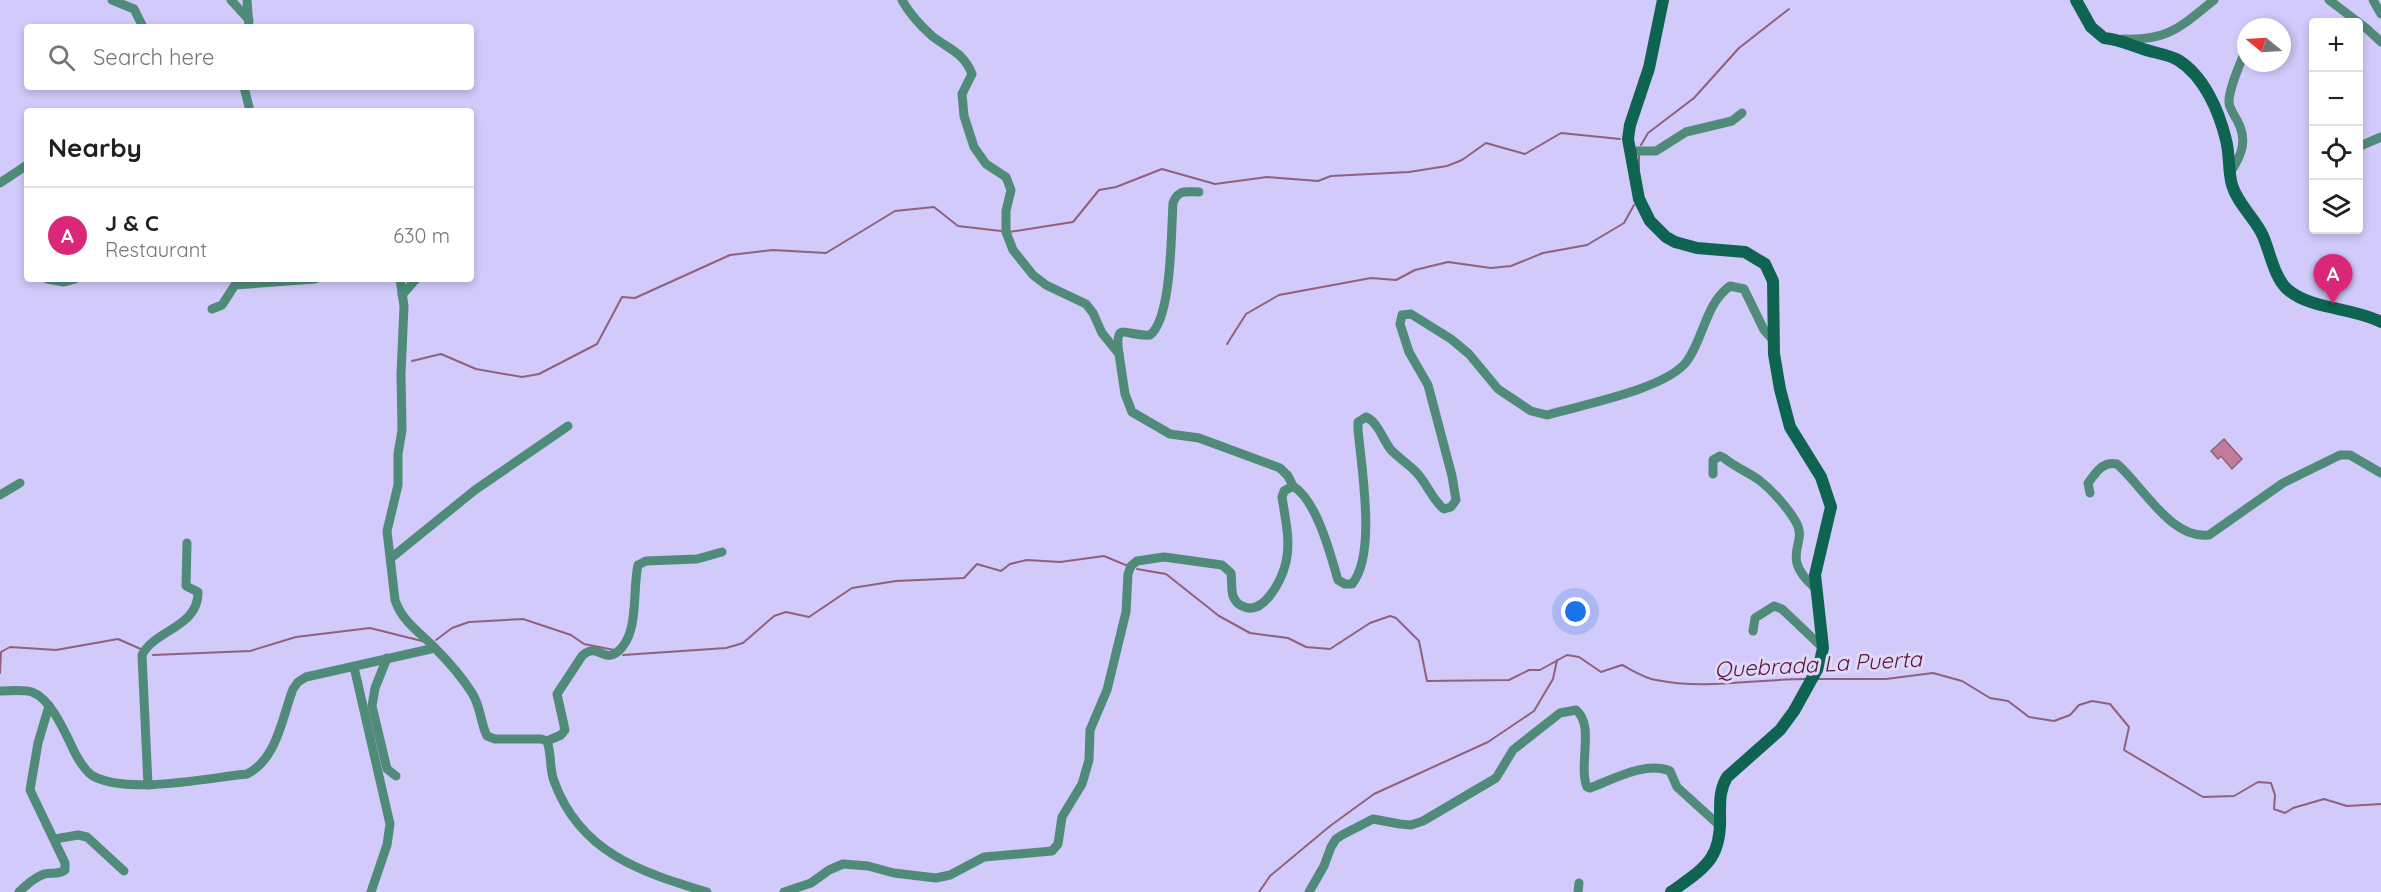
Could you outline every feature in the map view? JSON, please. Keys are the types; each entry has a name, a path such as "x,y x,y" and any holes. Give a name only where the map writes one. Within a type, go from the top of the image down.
{"main road":[{"path":"1663,0 1649,68 1630,125 1628,139 1639,199 1644,212 1666,237 1685,246 1745,252 1765,264 1773,281 1773,340 1779,389 1790,427 1821,477 1831,507 1817,560 1815,588 1823,648 1815,673 1806,692 1780,730 1727,777 1722,786 1720,837 1716,849 1705,867 1671,892"},
{"path":"2076,0 2096,33 2104,38 2111,38 2175,59 2189,68 2206,90 2221,121 2227,141 2230,173 2236,195 2261,232 2278,277 2286,289 2309,302 2357,312 2381,322"}],"street":[{"path":"112,0 134,9 142,24"},
{"path":"231,0 249,24"},
{"path":"247,0 249,24"},
{"path":"902,0 918,22 966,60 972,74 963,94 964,116 974,147 986,164 1006,177 1011,190 1006,211 1006,232 1013,250 1033,275 1046,285 1086,304 1108,344 1119,354"},
{"path":"2111,38 2143,40 2172,32 2214,0"},
{"path":"2329,0 2381,42"},
{"path":"2373,0 2381,14"},
{"path":"2230,173 2240,158 2244,145 2239,124 2229,103 2238,72"},
{"path":"245,90 249,108"},
{"path":"1630,151 1656,152 1686,132 1732,121 1742,113"},
{"path":"2363,145 2381,137"},
{"path":"0,183 24,167"},
{"path":"1199,192 1181,191 1175,195 1168,278 1161,322 1150,335 1123,331 1116,336 1125,394 1132,412 1170,434 1199,438 1280,468 1307,501 1322,530 1338,580 1345,584 1352,584 1356,578 1365,543 1365,501 1358,429 1358,422 1362,418 1366,417 1372,421 1391,450 1417,472 1438,504 1444,508 1451,507 1456,500 1452,476 1428,386 1409,352 1400,324 1402,315 1407,313 1451,339 1463,349 1498,389 1531,411 1547,415 1650,385 1679,371 1694,350 1718,298 1730,286 1744,289 1764,330 1773,340"},
{"path":"212,309 222,305 235,285 275,282"},
{"path":"400,282 404,334 401,374 402,430 398,454 398,485 387,531 395,600 407,622 435,648 471,692 480,708 482,726 487,736 495,739 547,741 561,735 565,730 557,694 582,656 594,650 608,656 615,655 627,642 631,632 638,565 646,561 697,559 722,552"},
{"path":"402,295 413,282"},
{"path":"391,558 475,490 568,426"},
{"path":"2090,493 2088,483 2098,470 2106,465 2117,464 2154,507 2181,527 2200,536 2209,535 2283,483 2340,454 2350,455 2381,473"},
{"path":"1713,474 1713,460 1720,456 1758,479 1778,500 1797,523 1796,564 1805,579 1815,588"},
{"path":"0,495 20,483"},
{"path":"784,892 811,883 829,870 843,864 936,878 950,875 984,857 1052,851 1058,844 1062,818 1078,792 1087,766 1090,730 1107,690 1126,612 1128,574 1131,566 1137,561 1164,557 1222,565 1231,573 1233,594 1238,604 1247,609 1259,606 1278,582 1286,564 1289,547 1282,497 1284,491 1293,486"},
{"path":"148,785 142,655 147,645 185,620 197,599 198,592 186,586 187,543"},
{"path":"1753,631 1755,618 1774,606 1782,609 1823,648"},
{"path":"0,691 32,692 42,697 81,763 91,775 125,784 148,785 247,774 257,769 270,754 293,689 298,682 306,677 435,648"},
{"path":"387,658 375,688 372,706 387,770 396,776"},
{"path":"354,667 390,824 387,845 370,892"},
{"path":"19,892 28,882 45,874 60,873 65,870 65,863 55,839 30,790 38,743 49,706"},
{"path":"1309,892 1336,839 1373,819 1411,825 1423,821 1496,778 1513,750 1550,720 1568,710 1576,710 1585,723 1584,756 1587,787 1590,788 1651,767 1662,768 1670,771 1677,787 1720,826"},
{"path":"547,741 551,753 550,769 554,783 567,810 582,828 618,859 639,871 707,892"},
{"path":"55,839 78,835 87,837 124,871"}],"shaded area":[{"path":"2224,439 2242,459 2232,469 2221,456 2218,459 2211,451"}],"waterway":[{"path":"1641,145 1648,133 1694,98 1739,48 1789,9"},
{"path":"1009,232 1073,222 1099,190 1116,187 1162,169 1215,184 1267,177 1318,181 1331,176 1409,172 1447,166 1462,160 1486,143 1525,154 1561,133 1620,139"},
{"path":"1639,155 1639,169"},
{"path":"1227,344 1246,314 1279,295 1371,278 1396,280 1415,270 1448,262 1491,268 1511,266 1543,253 1587,245 1624,223 1634,205"},
{"path":"412,361 441,354 476,369 522,377 539,374 597,344 622,297 635,298 730,255 773,250 826,253 895,211 934,207 958,226 1001,231"},
{"path":"623,655 726,648 743,643 774,616 786,612 809,617 852,588 896,581 964,578 977,564 1001,571 1010,564 1027,560 1060,562 1104,556 1128,566"},
{"path":"1137,569 1166,574 1219,616 1250,633 1288,638 1306,647 1330,649 1370,623 1390,616 1396,618 1419,641 1427,681 1509,680 1529,670 1540,670 1567,655 1579,657 1601,672 1622,665 1647,678 1674,683 1712,684 1806,679"},
{"path":"436,640 452,628 469,622 523,619 571,635 584,644 614,650"},
{"path":"153,655 250,651 296,637 370,628 422,641"},
{"path":"0,673 1,652 10,647 56,650 118,639 143,650"},
{"name":"Quebrada La Puerta","path":"1259,892 1270,876 1330,826 1374,794 1488,742 1534,711 1553,679 1557,660"},
{"name":"Quebrada La Puerta","path":"1818,679 1886,679 1933,673 1962,681 1990,698 2008,701 2029,717 2054,721 2070,715 2079,705 2092,701 2110,704 2129,727 2124,750 2203,797 2234,796 2258,782 2271,783 2275,795 2274,809 2285,813 2293,808 2324,799 2347,806 2381,804"}],"place":[{"name":"J & C","path":"2333,304"}]}
